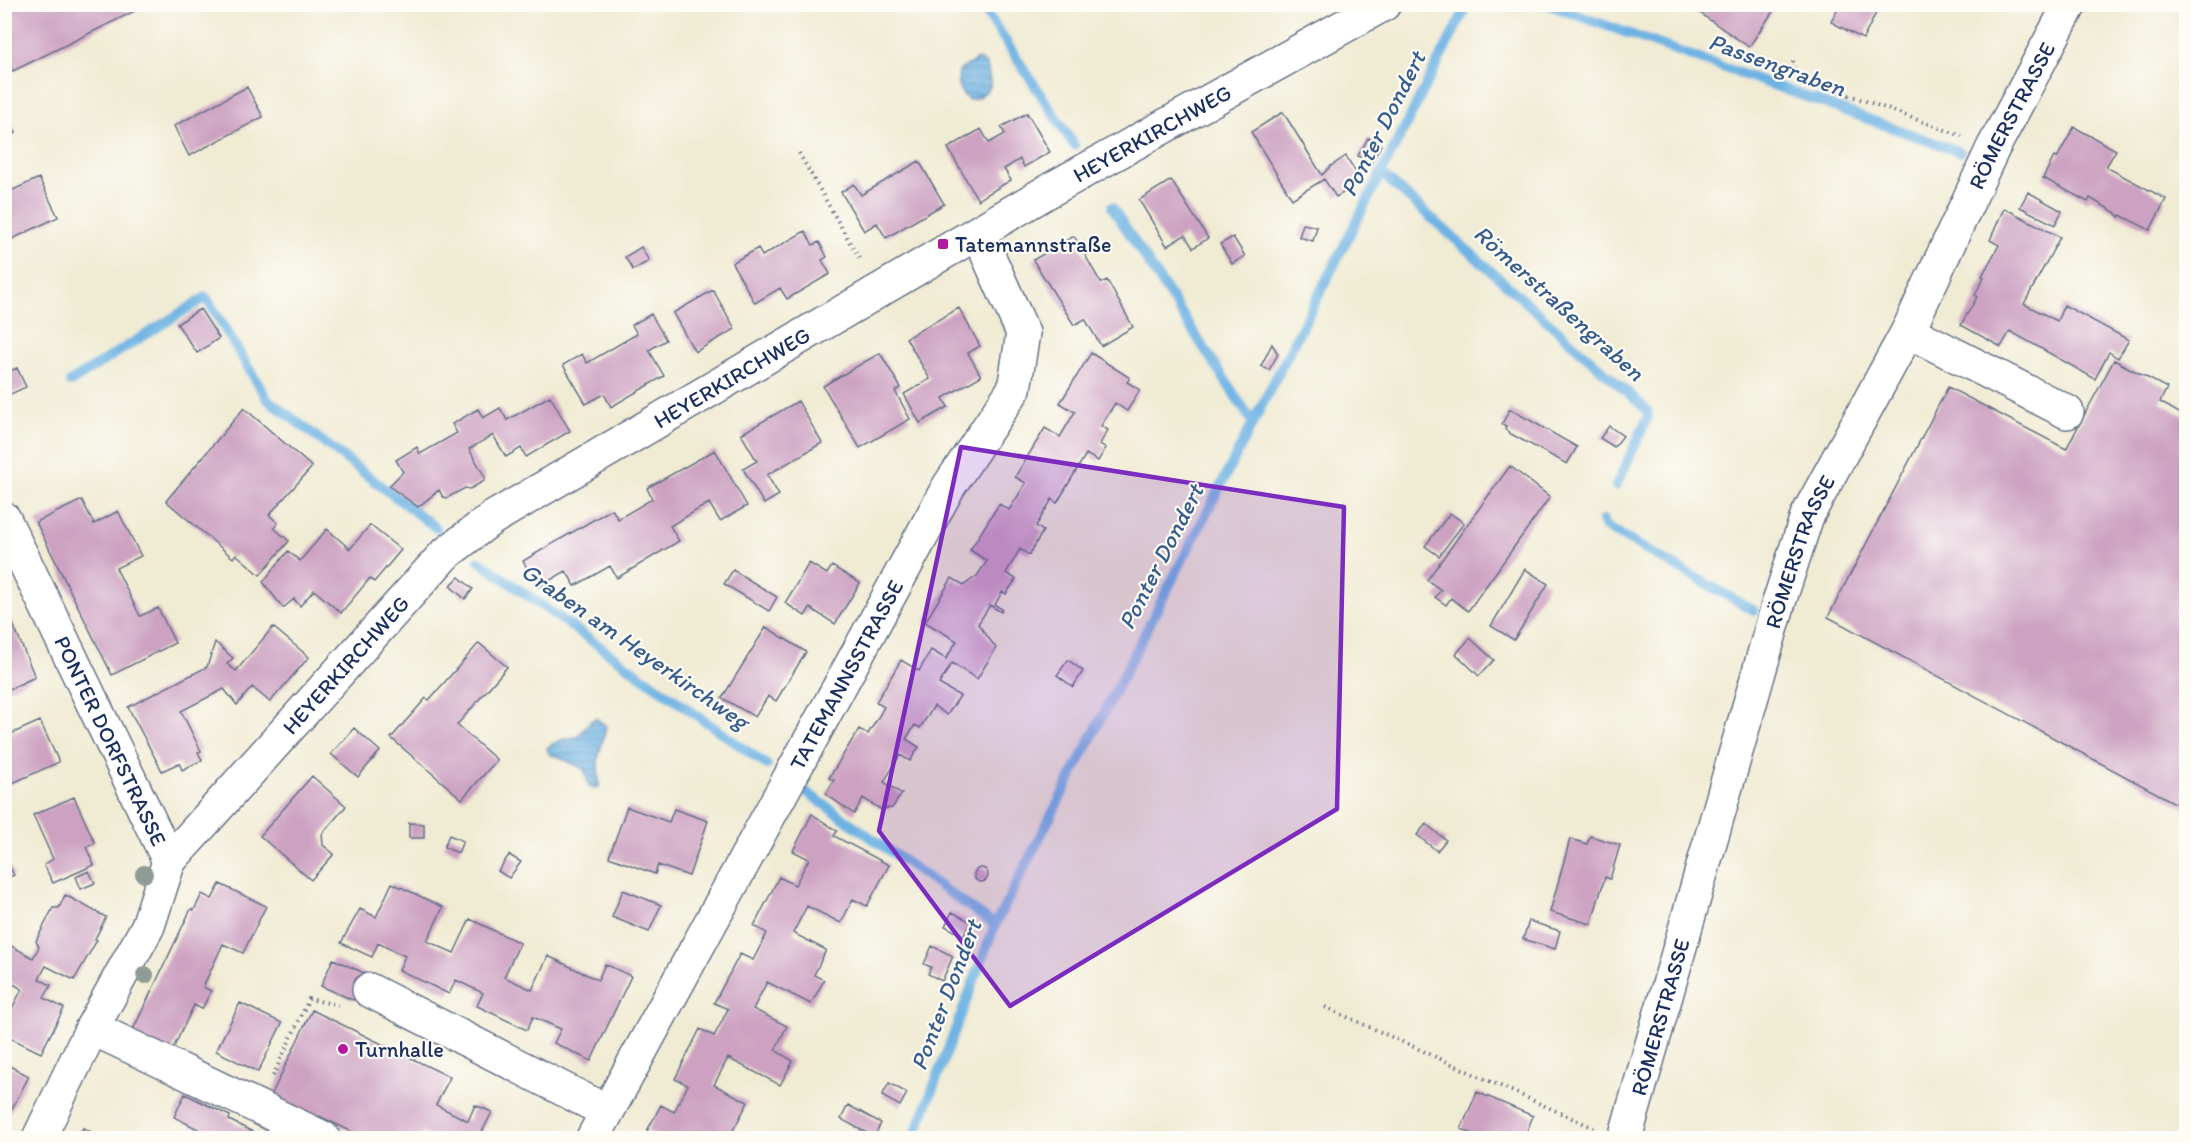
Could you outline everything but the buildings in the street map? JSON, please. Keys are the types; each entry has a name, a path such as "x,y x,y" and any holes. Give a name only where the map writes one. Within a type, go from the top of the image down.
{"street":[{"name":"HEYERKIRCHWEG","path":"169,861 444,555 491,519 1050,190 1384,4"},
{"name":"RÖMERSTRASSE","path":"1610,1134 1807,516 1908,332 1993,148 2070,4"},
{"name":"TATEMANNSSTRASSE","path":"369,990 599,1125 949,486 1014,389 1023,333 978,233"},
{"path":"1908,332 2067,412"},
{"name":"PONTER DORFSTRASSE","path":"4,519 169,861 148,926 92,1028 39,1138"},
{"path":"92,1028 323,1138"}],"path":[{"path":"1793,62 1794,75 1993,148"},
{"path":"799,153 877,292"},
{"path":"258,1107 309,999 361,1012 369,990"},
{"path":"1325,1006 1610,1134"}],"highlighted area":[{"path":"961,447 1344,507 1337,809 1010,1006 879,831"}],"water":[{"path":"978,59 987,65 991,85 982,95 969,100 959,87 959,71"},
{"path":"596,718 606,726 598,758 599,787 593,788 589,786 584,769 550,755 547,748 561,740 578,737 590,721"}],"waterway":[{"path":"981,4 1074,145"},
{"name":"Ponter Dondert","path":"914,1138 995,925 1468,4"},
{"name":"Passengraben","path":"1546,4 1960,152"},
{"name":"Römerstraßengraben","path":"1381,173 1647,410 1648,417 1616,486"},
{"path":"1112,207 1253,423"},
{"name":"Graben am Heyerkirchweg","path":"70,382 206,297 267,399 436,528"},
{"name":"Römerstraßengraben","path":"1603,520 1604,526 1753,610"},
{"name":"Graben am Heyerkirchweg","path":"479,561 767,765"},
{"name":"Graben am Heyerkirchweg","path":"798,786 995,925"}],"place":[{"name":"Tatemannstraße","path":"943,244"},
{"name":"Turnhalle","path":"343,1049"}]}
